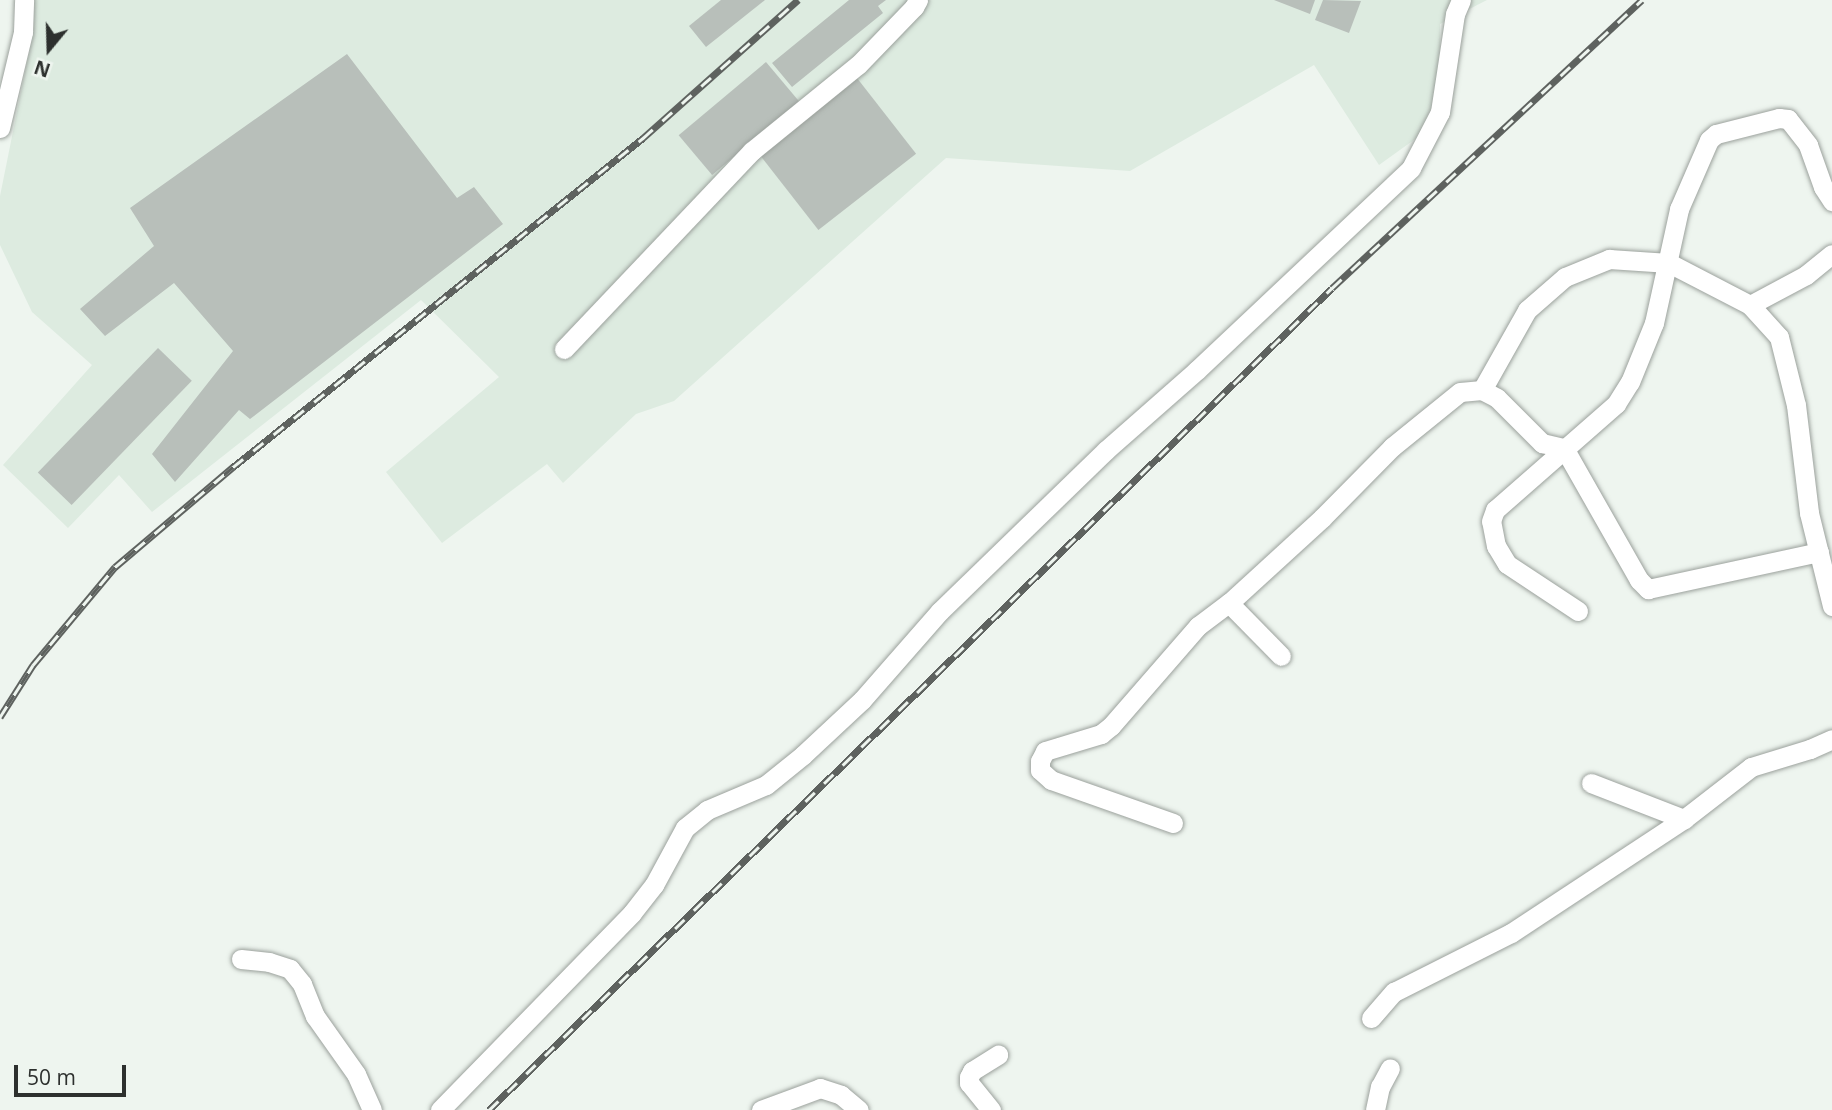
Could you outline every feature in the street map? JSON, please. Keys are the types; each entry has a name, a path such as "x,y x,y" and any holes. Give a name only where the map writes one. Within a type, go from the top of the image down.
{"street":[{"path":"0,128 23,32 24,0"},
{"path":"564,349 752,151 858,65 918,0"},
{"path":"440,1110 632,913 654,885 685,828 706,810 766,785 803,755 862,700 940,611 1106,450 1197,370 1411,168 1429,139 1440,112 1455,14 1461,0"},
{"path":"1577,611 1507,564 1496,546 1490,521 1495,510 1616,404 1630,382 1654,323 1679,209 1706,146 1716,134 1779,118 1788,119 1808,145 1823,187 1832,201"},
{"path":"1749,305 1806,275 1832,254"},
{"path":"1482,390 1527,310 1565,277 1609,259 1669,263 1749,305 1779,337 1796,405 1808,513 1831,597"},
{"path":"1173,822 1051,780 1040,770 1040,761 1045,751 1101,734 1111,726 1198,626 1229,603 1322,518 1392,447 1447,400 1460,393 1482,390 1497,398 1542,443 1564,448 1633,570 1648,589 1819,552"},
{"path":"1229,603 1281,656"},
{"path":"1371,1018 1394,992 1511,933 1684,819 1751,767 1810,749 1832,739"},
{"path":"1591,783 1684,819"},
{"path":"241,959 269,962 290,969 302,984 315,1016 356,1074 372,1110"},
{"path":"991,1110 969,1083 969,1077 972,1071 998,1055"},
{"path":"1375,1110 1380,1087 1390,1068"},
{"path":"761,1110 820,1088 841,1095 859,1110"}],"shaded area":[{"path":"30,0 1487,0 1440,24 1440,73 1425,132 1379,165 1314,65 1130,171 946,158 674,401 636,414 563,483 547,464 442,543 386,472 499,377 421,300 152,512 119,475 68,528 3,465 92,365 32,312 0,245 0,196 29,52"}],"building":[{"path":"721,0 765,0 706,47 689,26"},
{"path":"849,0 886,0 878,6 883,13 792,87 772,63"},
{"path":"1274,0 1315,0 1310,14"},
{"path":"1323,0 1361,1 1349,33 1315,20"},
{"path":"347,54 457,198 474,187 503,224 250,419 239,410 175,482 152,454 233,351 174,283 105,336 80,309 154,246 130,208"},
{"path":"766,62 799,102 712,175 679,135"},
{"path":"857,78 916,154 818,230 759,154"},
{"path":"158,348 192,381 72,505 38,472"}],"railway":[{"path":"0,717 33,665 115,567 233,467 643,138 798,0"},
{"path":"489,1110 1332,288 1642,0"}]}
